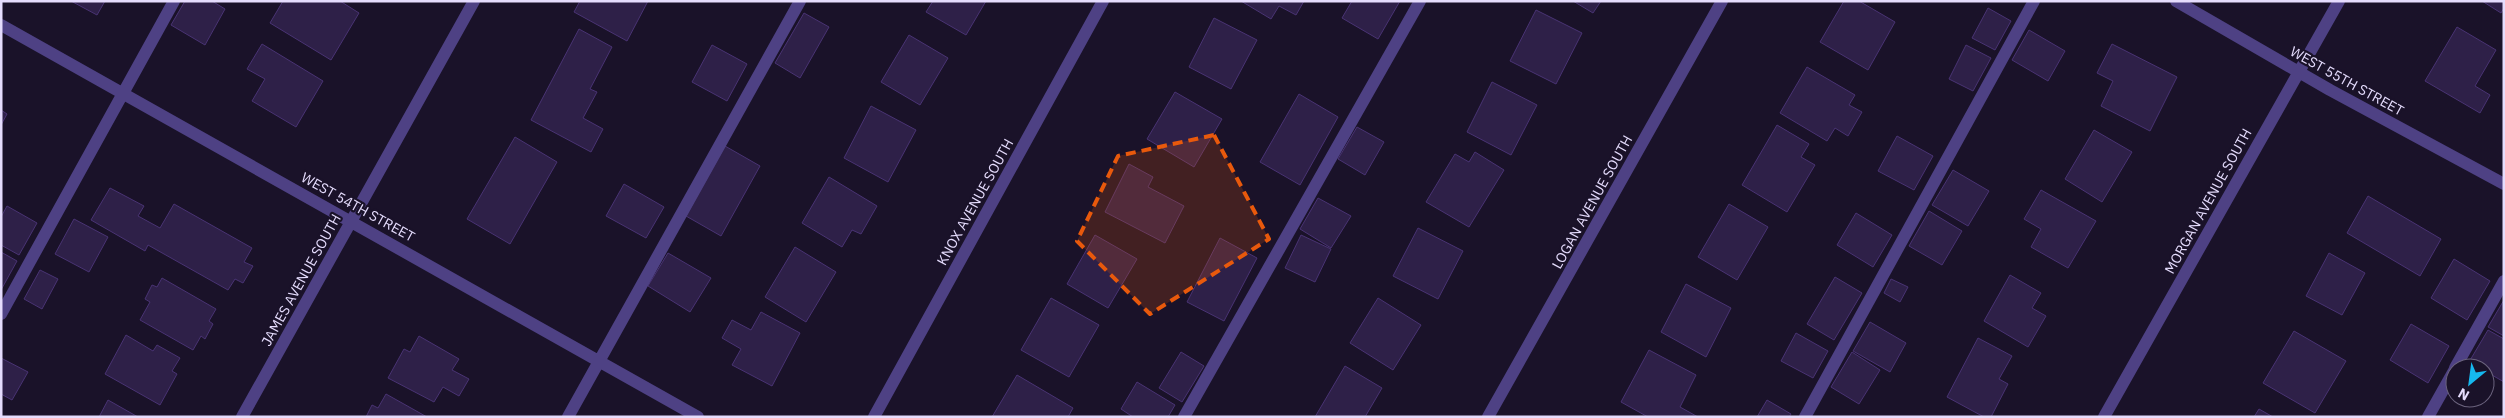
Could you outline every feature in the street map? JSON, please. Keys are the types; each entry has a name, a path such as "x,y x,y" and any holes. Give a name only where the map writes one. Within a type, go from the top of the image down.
{"street":[{"path":"1,314 174,1"},
{"name":"JAMES AVENUE SOUTH","path":"242,417 474,1"},
{"path":"568,417 800,1"},
{"name":"KNOX AVENUE SOUTH","path":"874,417 1103,1"},
{"path":"1184,417 1420,1"},
{"name":"LOGAN AVENUE SOUTH","path":"1488,417 1722,1"},
{"path":"1805,417 2034,1"},
{"name":"WEST 55TH STREET","path":"2176,1 2299,72 2504,184"},
{"name":"MORGAN AVENUE SOUTH","path":"2104,417 2338,1"},
{"name":"WEST 54TH STREET","path":"1,25 351,220 698,417"},
{"path":"2461,358 2504,282"},
{"path":"2428,417 2445,386"}],"highlighted area":[{"path":"1214,135 1269,239 1150,314 1077,241 1118,156"}],"building":[{"path":"71,1 105,1 97,15"},
{"path":"185,1 212,1 225,9 205,45 171,25"},
{"path":"283,1 340,1 359,13 331,60 270,23"},
{"path":"580,1 648,1 627,41 574,12"},
{"path":"933,1 986,1 966,35 926,12"},
{"path":"1241,1 1304,1 1296,15 1279,6 1271,19"},
{"path":"1352,1 1400,1 1378,39 1342,18"},
{"path":"1573,1 1601,1 1593,13"},
{"path":"1844,1 1859,1 1895,22 1868,70 1820,42"},
{"path":"2482,1 2504,1 2504,8 2501,13"},
{"path":"1988,8 2011,21 1995,50 1972,38"},
{"path":"1536,10 1582,33 1556,84 1510,61"},
{"path":"804,13 829,27 800,78 775,63"},
{"path":"1214,18 1257,40 1231,89 1189,67"},
{"path":"2457,27 2496,50 2475,86 2490,95 2480,113 2425,81"},
{"path":"579,29 612,47 590,89 597,92 583,118 603,129 591,152 531,120"},
{"path":"2029,30 2065,51 2048,81 2012,60"},
{"path":"909,35 948,58 920,105 881,82"},
{"path":"262,44 323,81 296,127 252,101 265,79 247,69"},
{"path":"2112,44 2177,77 2150,131 2101,106 2113,81 2097,73"},
{"path":"712,45 747,64 727,101 692,82"},
{"path":"1966,45 1991,58 1973,91 1949,79"},
{"path":"1807,67 1855,95 1849,105 1862,112 1848,136 1835,128 1827,141 1780,113"},
{"path":"1492,82 1537,105 1511,155 1467,132"},
{"path":"1175,92 1222,119 1194,167 1147,139"},
{"path":"1299,94 1338,117 1300,185 1260,162"},
{"path":"871,106 916,130 888,182 844,158"},
{"path":"1,110 7,114 1,125"},
{"path":"1777,125 1809,144 1801,157 1815,165 1787,212 1742,185"},
{"path":"1357,127 1384,142 1365,175 1338,159"},
{"path":"2094,130 2132,152 2102,202 2065,179"},
{"path":"1897,136 1933,156 1914,190 1878,171"},
{"path":"515,137 557,162 510,244 467,219"},
{"path":"725,146 760,166 721,236 686,216"},
{"path":"1475,152 1504,170 1469,227 1426,202 1455,154 1469,162"},
{"path":"1129,164 1153,177 1148,187 1184,206 1165,243 1105,212"},
{"path":"1953,170 1989,191 1968,226 1932,205"},
{"path":"829,177 877,206 861,234 852,230 842,247 802,223"},
{"path":"624,184 664,207 646,238 606,216"},
{"path":"110,188 144,206 138,216 160,228 174,204 252,248 244,262 253,266 243,283 235,279 228,290 148,245 145,251 91,220"},
{"path":"2041,190 2096,221 2068,268 2031,247 2041,229 2024,219"},
{"path":"2368,196 2441,239 2420,276 2347,233"},
{"path":"1318,198 1351,216 1331,248 1300,229"},
{"path":"1729,204 1768,227 1737,280 1698,257"},
{"path":"7,206 37,223 19,255 1,245 1,217"},
{"path":"1929,211 1962,231 1942,265 1909,246"},
{"path":"1856,213 1892,235 1873,267 1837,245"},
{"path":"74,219 108,237 89,272 55,254"},
{"path":"1418,228 1463,251 1438,299 1393,276"},
{"path":"1095,235 1137,259 1108,308 1067,284"},
{"path":"1301,235 1331,249 1315,282 1285,268"},
{"path":"1220,238 1257,258 1224,321 1187,302"},
{"path":"795,247 836,272 806,322 765,297"},
{"path":"1,252 17,261 1,290"},
{"path":"668,253 711,278 690,312 648,286"},
{"path":"2329,253 2365,273 2342,315 2306,296"},
{"path":"2454,259 2490,281 2467,320 2431,298"},
{"path":"40,270 58,279 42,309 24,299"},
{"path":"2010,275 2041,293 2032,308 2046,316 2028,347 1984,321"},
{"path":"1835,277 1862,293 1834,340 1807,324"},
{"path":"162,278 216,309 209,321 213,324 205,339 201,336 193,350 140,320 150,302 145,299 152,285 157,287"},
{"path":"1891,279 1908,287 1900,302 1884,293"},
{"path":"1686,284 1731,308 1706,357 1661,332"},
{"path":"1051,298 1099,325 1069,377 1021,350"},
{"path":"1378,298 1421,325 1393,370 1350,343"},
{"path":"2504,300 2504,336 2488,327"},
{"path":"761,312 800,333 772,386 732,365 741,349 722,338 732,320 751,330"},
{"path":"1870,322 1906,343 1890,372 1853,351"},
{"path":"2411,324 2449,346 2428,383 2390,360"},
{"path":"2488,330 2504,339 2504,382 2495,377 2495,358 2471,358"},
{"path":"2294,331 2346,361 2315,413 2263,383"},
{"path":"1796,333 1828,351 1813,378 1781,361"},
{"path":"126,335 153,351 157,345 180,358 172,371 177,374 160,405 105,374"},
{"path":"419,336 459,359 452,370 469,379 459,396 443,387 434,402 388,378 404,349 410,352"},
{"path":"1978,338 2012,356 1999,379 2008,384 1991,417 1984,417 1947,397"},
{"path":"1649,350 1696,375 1680,407 1698,417 1648,417 1621,402"},
{"path":"1181,352 1204,366 1182,402 1159,388"},
{"path":"1852,352 1880,370 1859,404 1831,387"},
{"path":"1,358 28,372 12,400 1,394"},
{"path":"1345,366 1382,388 1365,417 1315,417"},
{"path":"1017,375 1073,408 1068,417 992,417"},
{"path":"1137,382 1175,405 1168,417 1133,417 1121,409"},
{"path":"386,394 427,417 366,417 372,405 378,408"},
{"path":"108,400 138,417 99,417"},
{"path":"1767,400 1791,414 1789,417 1757,417"},
{"path":"2259,409 2273,417 2254,417"}]}
